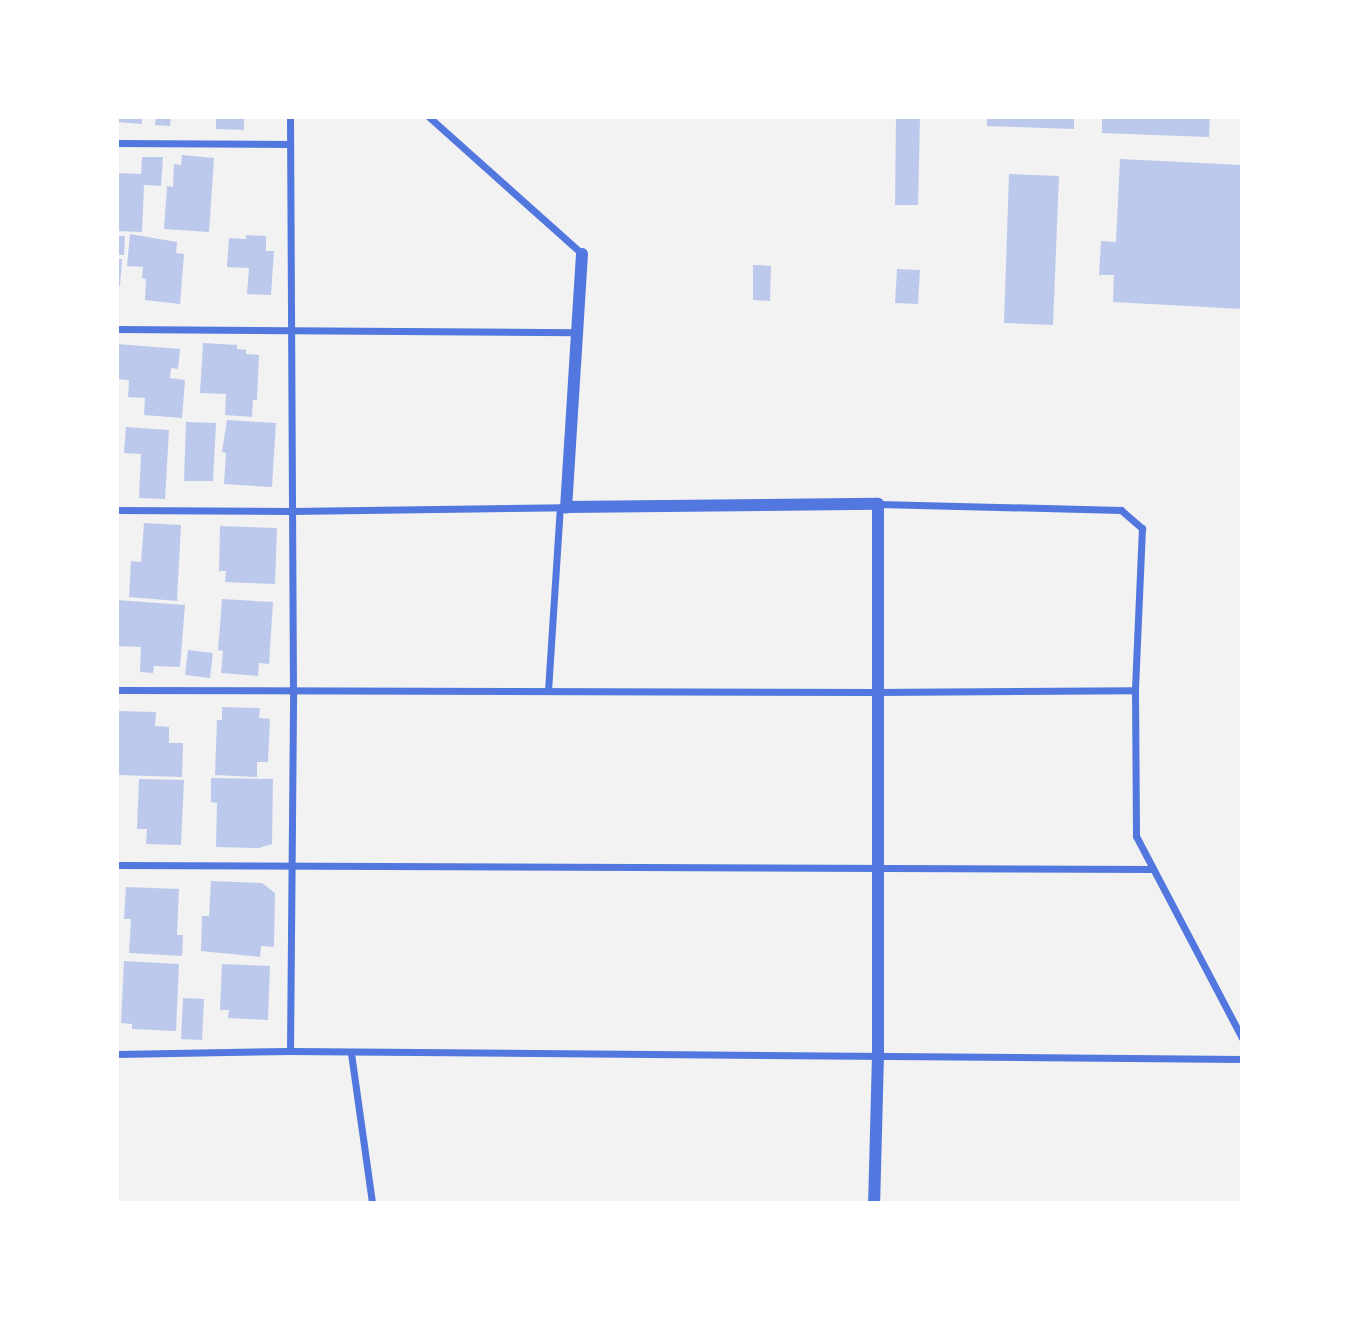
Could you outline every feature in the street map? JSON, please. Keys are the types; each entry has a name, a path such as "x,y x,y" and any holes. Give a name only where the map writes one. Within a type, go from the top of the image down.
{"street":[{"path":"290,117 293,691 290,1051"},
{"path":"429,117 582,254 548,691"},
{"path":"117,143 290,144"},
{"path":"117,329 577,332"},
{"path":"117,510 291,511 878,504 1121,510 1142,528 1135,690 1136,836 1242,1038"},
{"path":"874,1203 878,1055 878,504"},
{"path":"117,690 1135,690"},
{"path":"117,865 1153,869"},
{"path":"117,1054 290,1051 1242,1059"},
{"path":"351,1053 372,1203"}],"building":[{"path":"117,117 142,117 142,124 117,122"},
{"path":"156,117 171,117 170,126 155,125"},
{"path":"216,117 244,117 244,130 216,129"},
{"path":"896,117 920,117 918,205 895,205"},
{"path":"987,117 1074,117 1074,129 987,126"},
{"path":"1102,117 1210,117 1209,137 1102,133"},
{"path":"182,155 214,158 209,232 164,229 167,186 173,187 174,164 181,165"},
{"path":"142,157 163,157 161,186 144,185 142,232 117,231 117,173 141,174"},
{"path":"1120,159 1242,165 1242,309 1113,302 1114,275 1099,275 1101,241 1116,242"},
{"path":"1009,174 1059,176 1053,325 1004,323"},
{"path":"130,234 177,242 176,253 184,254 180,304 145,300 146,279 142,278 143,267 127,266"},
{"path":"246,235 266,236 266,251 274,251 271,295 247,294 249,268 227,267 229,238 246,239"},
{"path":"117,236 125,236 124,255 117,255"},
{"path":"117,259 122,259 120,286 117,286"},
{"path":"753,265 771,266 770,301 753,300"},
{"path":"897,269 920,270 918,304 895,303"},
{"path":"203,343 237,345 237,349 246,350 246,354 259,355 257,400 253,400 252,417 225,415 226,394 200,393"},
{"path":"117,344 180,349 178,369 171,368 170,378 185,380 182,418 144,415 145,398 128,397 129,380 117,379"},
{"path":"227,420 276,423 272,487 224,484 226,453 222,452"},
{"path":"186,422 216,423 213,481 184,481"},
{"path":"126,427 169,430 165,499 139,498 141,454 124,453"},
{"path":"144,523 181,525 177,601 129,597 131,561 141,562"},
{"path":"220,526 277,528 275,584 225,582 226,571 219,571"},
{"path":"222,599 273,602 269,664 259,663 258,676 221,673 223,651 218,650"},
{"path":"117,600 185,605 180,667 154,666 153,673 140,672 141,647 117,646"},
{"path":"188,650 213,653 210,678 185,675"},
{"path":"222,707 260,708 259,718 270,719 268,762 257,762 257,777 215,775 217,720 222,720"},
{"path":"117,711 156,712 155,726 169,727 169,743 183,743 182,777 118,775"},
{"path":"211,778 273,779 272,844 259,848 216,847 217,803 211,802"},
{"path":"139,779 184,780 181,845 146,844 147,829 137,829"},
{"path":"211,881 262,883 275,893 274,947 261,946 260,957 201,951 202,916 209,916"},
{"path":"126,887 179,889 177,935 183,935 182,956 129,953 131,919 124,919"},
{"path":"124,961 179,964 176,1031 132,1029 132,1024 121,1023"},
{"path":"222,964 270,966 268,1020 228,1018 229,1010 220,1010"},
{"path":"183,998 204,999 202,1040 181,1039"}]}
